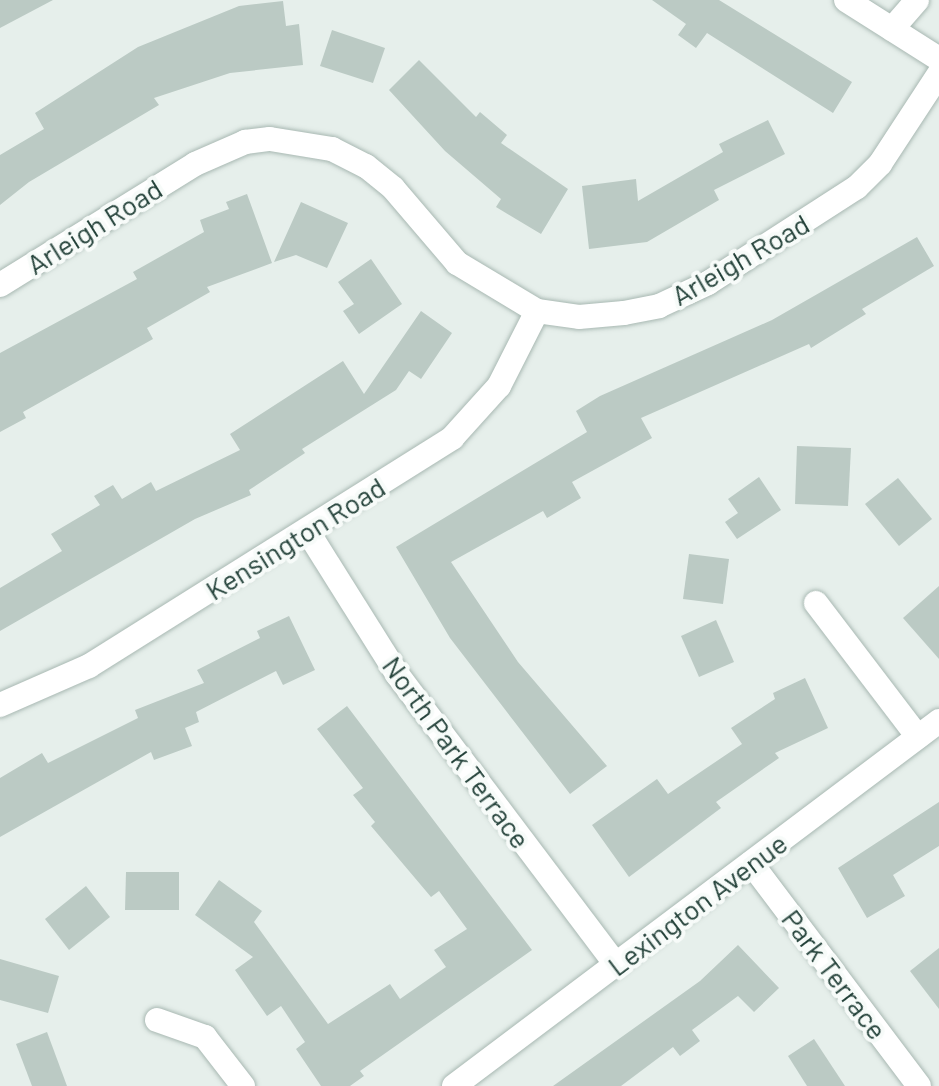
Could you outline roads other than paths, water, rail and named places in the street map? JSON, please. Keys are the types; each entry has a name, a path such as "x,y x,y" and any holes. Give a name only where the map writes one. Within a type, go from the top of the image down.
{"street":[{"path":"846,0 939,59"},
{"path":"892,29 917,0"},
{"name":"Arleigh Road","path":"0,285 195,164 245,142 270,139 320,145 366,166 393,188 457,263 537,311 579,317 659,306 708,283 857,187 880,164 939,74"},
{"name":"Kensington Road","path":"0,705 89,666 308,532 470,421 499,386 537,311"},
{"name":"North Park Terrace","path":"308,532 397,674 616,965"},
{"path":"816,603 918,737"},
{"name":"Lexington Avenue","path":"454,1086 939,721"},
{"name":"Park Terrace","path":"751,863 919,1086"},
{"path":"157,1020 205,1037 243,1086"}]}
